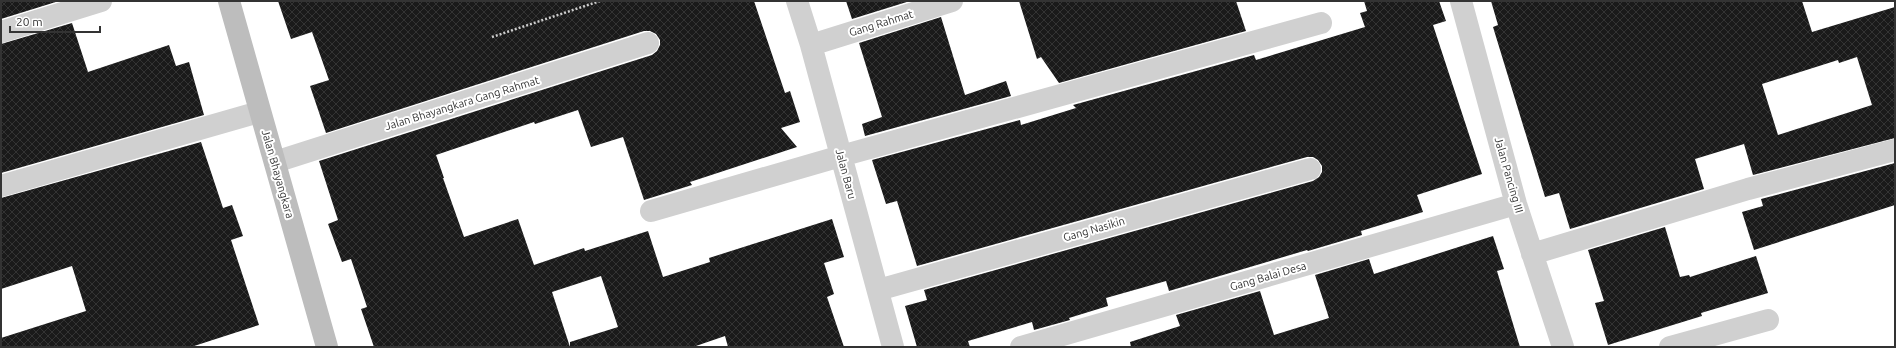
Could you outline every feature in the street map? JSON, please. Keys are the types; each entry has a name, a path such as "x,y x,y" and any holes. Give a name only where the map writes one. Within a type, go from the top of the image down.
{"main road":[{"name":"Jalan Bhayangkara","path":"230,1 259,112 275,162 327,347"}],"street":[{"path":"1,32 101,1"},
{"name":"Jalan Baru","path":"797,1 893,347"},
{"name":"Gang Rahmat","path":"810,45 952,1"},
{"name":"Jalan Pancing III","path":"1461,1 1516,204 1563,347"},
{"path":"651,211 841,156 1321,23"},
{"name":"Jalan Bhayangkara Gang Rahmat","path":"275,162 648,43"},
{"path":"1,186 259,112"},
{"path":"1532,254 1748,189 1895,150"},
{"name":"Gang Nasikin","path":"878,290 1310,169"},
{"name":"Gang Balai Desa","path":"1021,347 1516,204"},
{"path":"1670,347 1768,320"}],"path":[{"path":"492,37 600,1"}],"building":[{"path":"1,1 59,1 1,19"},
{"path":"278,1 754,1 785,93 790,91 800,122 781,128 797,147 690,182 692,185 644,200 623,137 591,147 578,110 535,124 534,122 436,155 464,237 518,219 534,265 584,248 585,251 648,231 663,277 710,262 709,258 832,219 844,257 824,263 834,294 827,297 844,347 728,347 725,336 693,347 570,347 374,347 361,309 367,307 351,259 342,262 328,224 338,220 319,161 652,55 657,51 660,45 660,40 656,34 650,31 644,31 326,133 310,86 329,80 312,32 291,39","holes":["601,276 618,327 570,342 570,347 552,292"]},
{"path":"846,1 910,1 852,19"},
{"path":"1019,1 1236,1 1246,31 1059,83 1041,57 1037,59"},
{"path":"1364,1 1439,1 1446,21 1433,25 1482,174 1417,195 1423,212 1361,231 1362,235 1169,291 1166,281 1106,298 1108,306 1069,318 1070,320 1034,330 1032,322 968,341 970,347 917,347 905,306 927,300 924,290 1313,181 1319,177 1322,172 1322,166 1318,160 1313,157 1307,157 917,266 897,201 886,204 872,160 1020,120 1021,125 1076,108 1073,105 1254,55 1256,60 1365,27 1360,13 1367,11"},
{"path":"1491,1 1802,1 1812,32 1895,7 1895,138 1753,175 1744,144 1695,159 1704,189 1570,229 1559,193 1545,197 1493,27 1498,25","holes":["1857,57 1872,105 1778,135 1762,84 1838,60 1839,63"]},
{"path":"941,17 965,95 1006,81 1011,96 865,136 862,124 882,117 859,43"},
{"path":"72,23 88,72 169,45 176,66 189,62 204,115 1,173 1,44"},
{"path":"201,142 223,208 232,205 243,236 231,240 259,325 191,347 1,347 1,338 86,311 72,266 1,289 1,198"},
{"path":"1895,163 1895,205 1754,250 1742,212 1763,206 1761,199"},
{"path":"1665,227 1680,277 1689,275 1690,277 1756,256 1768,293 1701,313 1702,316 1608,345 1595,303 1604,301 1588,250"},
{"path":"1493,236 1504,269 1497,271 1520,347 1131,347 1130,342 1180,326 1176,315 1260,291 1274,335 1329,318 1315,275 1369,259 1374,274"}]}
